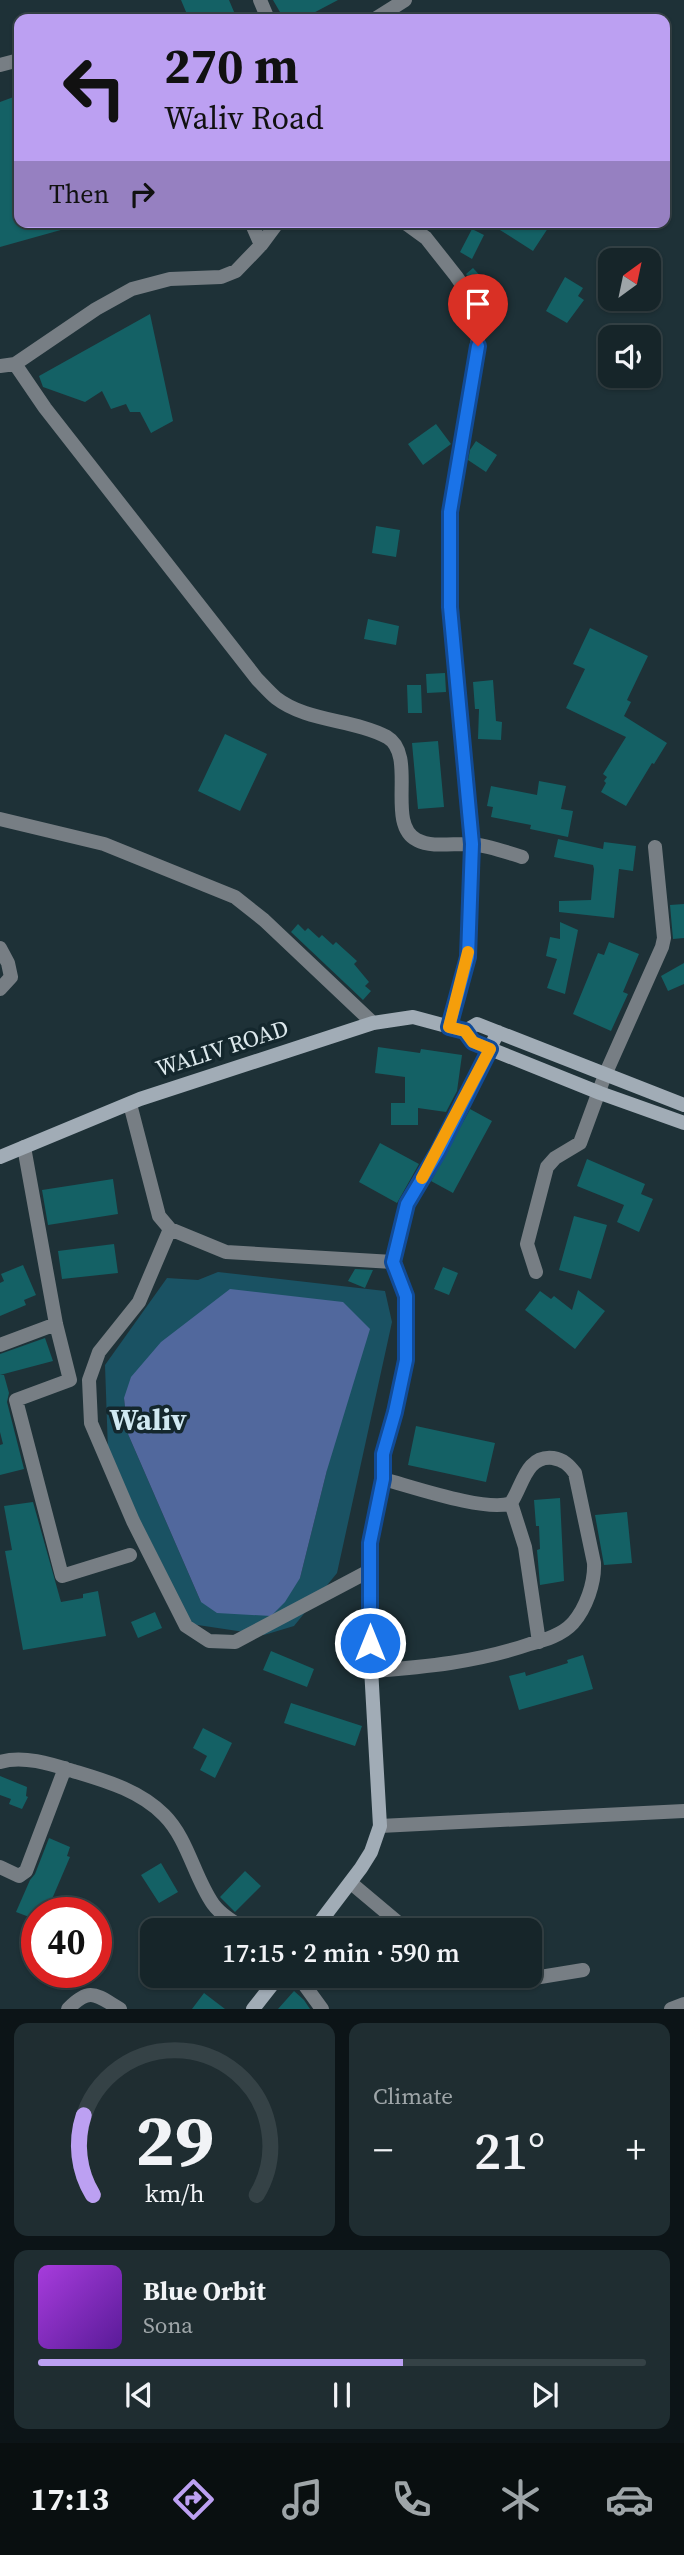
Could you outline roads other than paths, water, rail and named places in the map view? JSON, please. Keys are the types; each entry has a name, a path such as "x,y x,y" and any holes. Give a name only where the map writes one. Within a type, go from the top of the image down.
{"street":[{"path":"382,14 405,0"},
{"path":"254,228 261,245"},
{"path":"274,228 236,271 221,277 170,279 132,289 7,365 45,408 257,679 277,699 309,714 388,738 396,746 400,759 406,831 415,840 425,843 472,844 522,857"},
{"path":"412,228 426,238 482,314 450,512 450,607 472,844 468,957 449,1027"},
{"path":"0,819 104,844 235,897 264,920 373,1023"},
{"path":"536,1272 527,1244 547,1167 555,1158 580,1143 605,1075 662,947 664,937 655,847"},
{"path":"0,948 8,963 11,977 0,989"},
{"name":"WALIV ROAD","path":"0,1157 130,1104 373,1023 413,1017 465,1031 473,1042 684,1123"},
{"name":"WALIV ROAD","path":"465,1031 477,1024 684,1105"},
{"path":"323,1918 371,1853 380,1826 371,1671 370,1543 383,1479 383,1454 406,1360 406,1296 393,1262 407,1204 438,1152 498,1032"},
{"path":"130,1104 159,1216 170,1229 226,1252 393,1262"},
{"path":"24,1147 56,1324 69,1380 16,1400 62,1576 130,1555"},
{"path":"170,1229 139,1302 99,1352 89,1380 90,1423 133,1521 186,1626 209,1641 235,1642 371,1570"},
{"path":"0,1345 56,1324"},
{"path":"371,1671 481,1659 554,1636 573,1623 583,1606 594,1576 594,1563 575,1473 567,1463 557,1458 543,1457 536,1461 528,1469 511,1503 505,1506 482,1504 383,1479"},
{"path":"511,1503 525,1547 539,1642"},
{"path":"0,1762 22,1759 65,1768 124,1787 160,1811 178,1836 214,1905 231,1918"},
{"path":"0,1867 19,1875 26,1871 65,1768"},
{"path":"380,1826 684,1811"},
{"path":"351,1883 393,1918"},
{"path":"542,1977 583,1970"},
{"path":"253,2009 270,1988"},
{"path":"307,1988 322,2009"},
{"path":"68,2009 87,1994 95,1994 120,2009"},
{"path":"671,2009 684,2004"}],"district":[{"name":"Waliv","path":"148,1420"}]}
